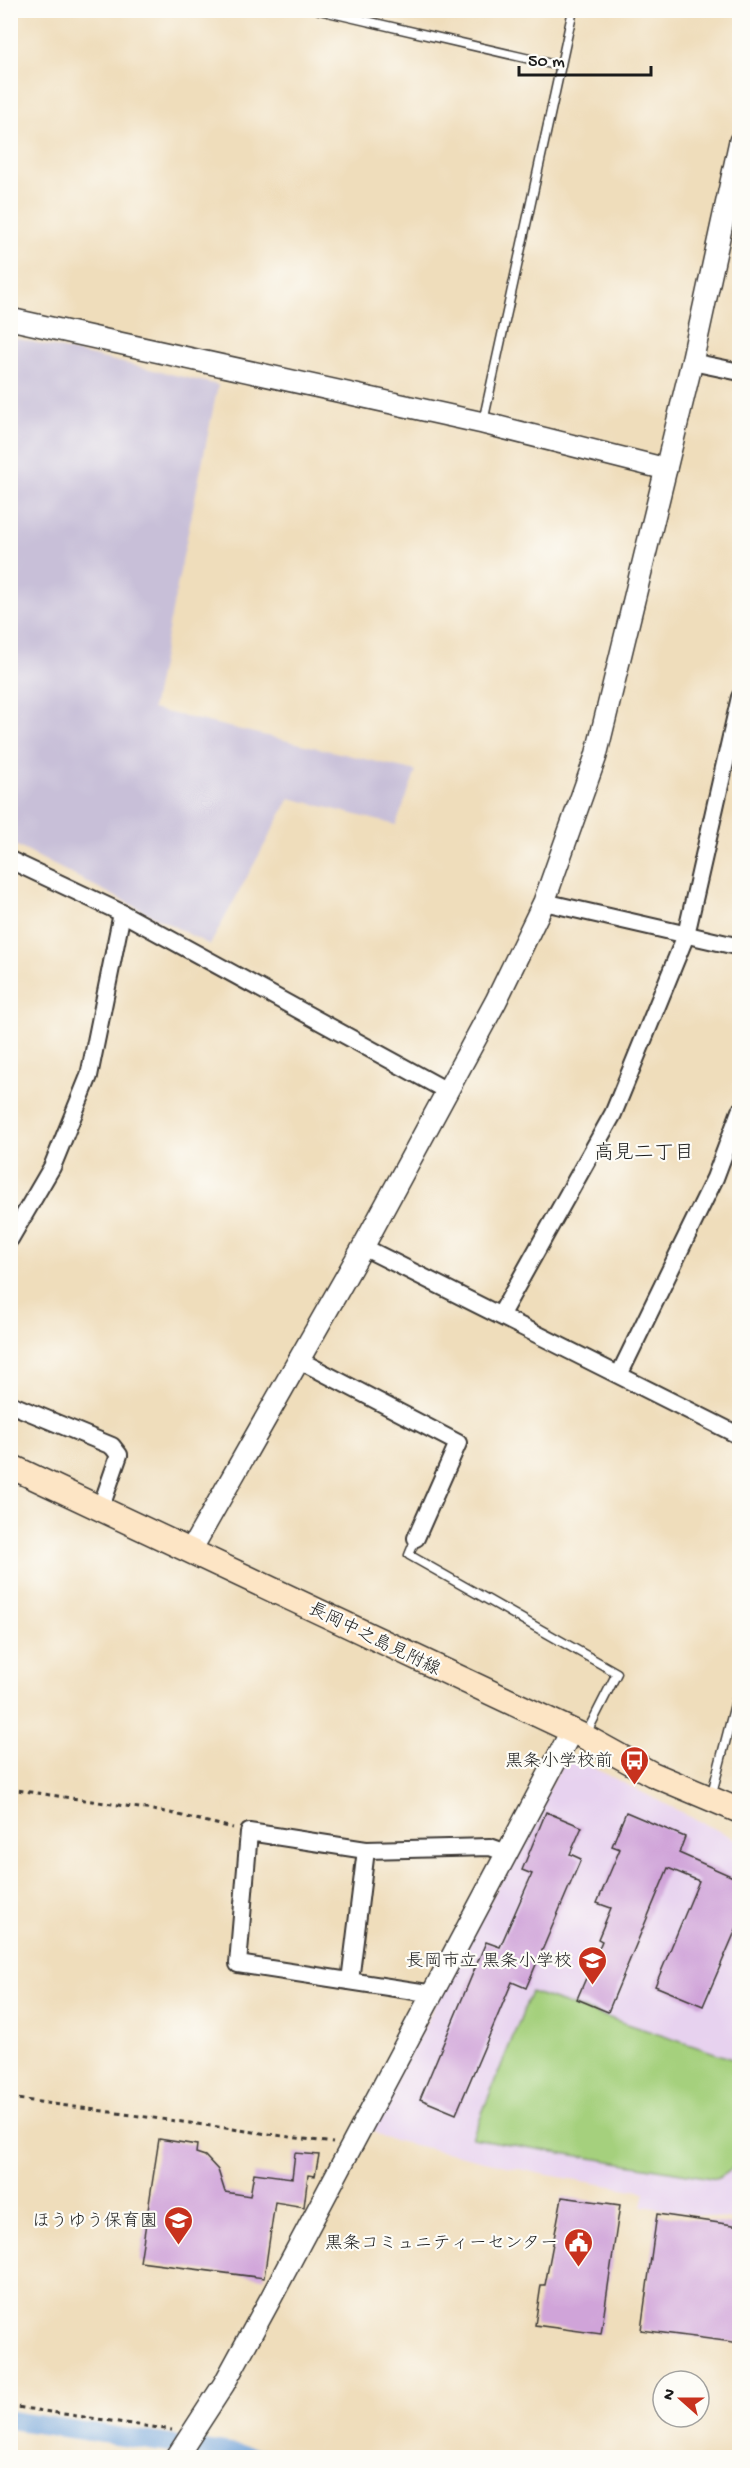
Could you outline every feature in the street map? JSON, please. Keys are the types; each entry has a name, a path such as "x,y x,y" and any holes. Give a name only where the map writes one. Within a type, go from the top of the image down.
{"main road":[{"name":"長岡中之島見附線","path":"10,1466 578,1734 652,1774 740,1811"}],"street":[{"path":"191,1550 297,1359 363,1247 496,1001 544,902 596,756 692,362 740,141"},
{"path":"10,319 483,423 666,469"},
{"path":"692,362 740,372"},
{"path":"501,1314 613,1114 686,935 740,697"},
{"path":"10,860 122,912 447,1091"},
{"path":"544,902 740,947"},
{"path":"10,1239 52,1167 89,1076 122,912"},
{"path":"620,1373 715,1178 740,1111"},
{"path":"363,1247 620,1373 740,1436"},
{"path":"297,1359 458,1443 416,1538"},
{"path":"10,1404 112,1446 118,1455 100,1507"},
{"path":"176,2457 229,2374 434,1994 507,1853 578,1734"},
{"path":"434,1994 238,1964 249,1832 366,1850 490,1846 507,1853"},
{"path":"350,1981 366,1850"}],"lane":[{"path":"319,10 560,66"},
{"path":"483,423 573,10"},
{"path":"416,1538 409,1556 617,1673 578,1734"},
{"path":"711,1798 740,1685"}],"path":[{"path":"10,1790 166,1812 249,1832"},
{"path":"10,2098 352,2145"},
{"path":"10,2406 193,2433"}],"shaded area":[{"path":"11,337 218,385 152,709 416,771 396,825 290,798 210,945 11,843"},
{"name":"長岡市立 黒条小学校","path":"574,1758 739,1841 739,2221 642,2206 645,2192 537,2173 384,2138 370,2129 564,1760"}],"green space":[{"path":"531,1992 739,2061 740,2127 734,2167 717,2179 472,2138"}],"building":[{"path":"546,1812 582,1827 570,1854 581,1859 526,1988 512,1982 456,2114 420,2099 486,1942 500,1947 532,1874 522,1870"},
{"path":"626,1812 685,1837 679,1853 740,1880 740,1920 703,2006 655,1986 699,1881 668,1868 608,2012 577,1999 602,1941 598,1939 611,1908 597,1903 620,1849 612,1846"},
{"path":"159,2139 197,2145 196,2153 205,2156 218,2170 225,2192 250,2196 254,2173 292,2178 295,2153 319,2155 315,2176 308,2175 304,2207 275,2202 264,2278 140,2262"},
{"name":"黒条コミュニティーセンター","path":"562,2197 620,2205 601,2334 535,2325 541,2285 545,2285"},
{"path":"657,2214 740,2226 740,2343 641,2330"}],"waterway":[{"path":"10,2420 263,2458"}],"place":[{"name":"黒条小学校前","path":"634,1786"},
{"name":"長岡市立 黒条小学校","path":"593,1986"},
{"name":"ほうゆう保育園","path":"179,2246"},
{"name":"黒条コミュニティーセンター","path":"579,2268"}],"district":[{"name":"高見二丁目","path":"644,1151"}]}
